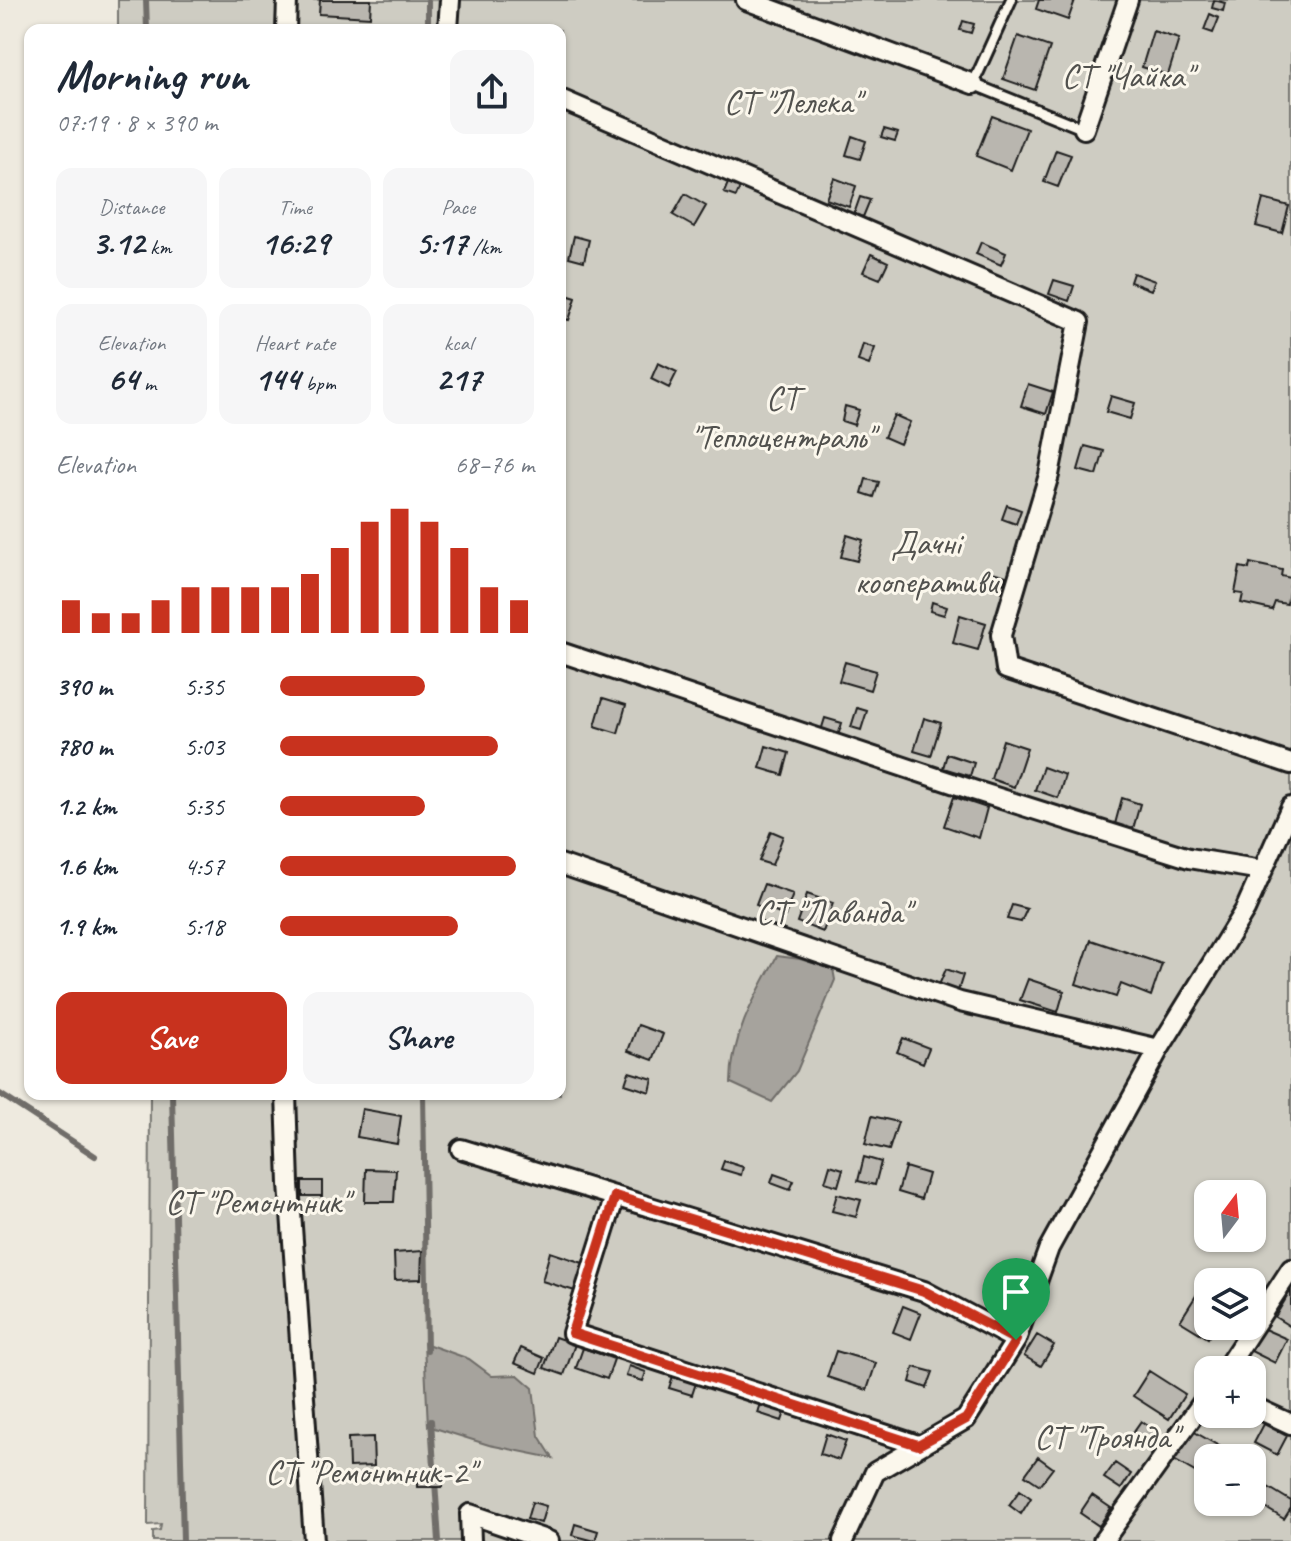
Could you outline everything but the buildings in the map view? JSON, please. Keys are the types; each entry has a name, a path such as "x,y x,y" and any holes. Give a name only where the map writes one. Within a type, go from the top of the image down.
{"street":[{"path":"286,24 287,0"},
{"path":"448,24 450,0"},
{"path":"746,0 973,84"},
{"path":"1084,129 1128,0"},
{"path":"566,102 1079,322 1049,475 1001,635 1006,669 1291,764"},
{"path":"566,654 1175,854 1262,870"},
{"path":"843,1541 875,1472 966,1419 1016,1340 1049,1248 1159,1049 1245,910 1291,807"},
{"path":"566,866 960,1002 1159,1049"},
{"path":"286,1100 289,1184 314,1541"},
{"path":"461,1149 924,1291 1016,1340"},
{"path":"615,1196 572,1333 918,1445"},
{"path":"1234,1356 1291,1269"},
{"path":"1266,1412 1291,1424"},
{"path":"1103,1541 1194,1414"},
{"path":"471,1541 470,1514 549,1541"}],"lane":[{"path":"1011,0 973,84 1084,129"}],"green space":[{"name":"Дачні кооперативи","path":"118,0 1291,0 1291,1541 153,1541 153,1531 160,1530 161,1524 148,1525 150,1100 566,1100 566,24 118,24"}],"shaded area":[{"path":"777,956 833,969 835,980 797,1071 772,1102 731,1083 740,1033"},
{"path":"424,1343 469,1359 492,1376 518,1375 533,1388 539,1436 553,1458 489,1445 428,1426"}],"waterway":[{"path":"146,0 147,24"},
{"path":"428,0 428,24"},
{"path":"0,1094 95,1156"},
{"path":"172,1100 183,1541"},
{"path":"423,1100 427,1350"},
{"path":"431,1421 439,1541"}],"route":[{"path":"615,1196 924,1291 1016,1340 966,1419 918,1445 572,1333 615,1196"}],"park label":[{"name":"СТ \"Чайка\"","path":"1127,75"},
{"name":"СТ \"Лелека\"","path":"792,101"},
{"name":"СТ \"Теплоцентраль\"","path":"782,416"},
{"name":"СТ \"Лаванда\"","path":"833,911"},
{"name":"СТ \"Ремонтник\"","path":"257,1201"},
{"name":"СТ \"Троянда\"","path":"1106,1436"},
{"name":"СТ \"Ремонтник-2\"","path":"370,1471"}]}
